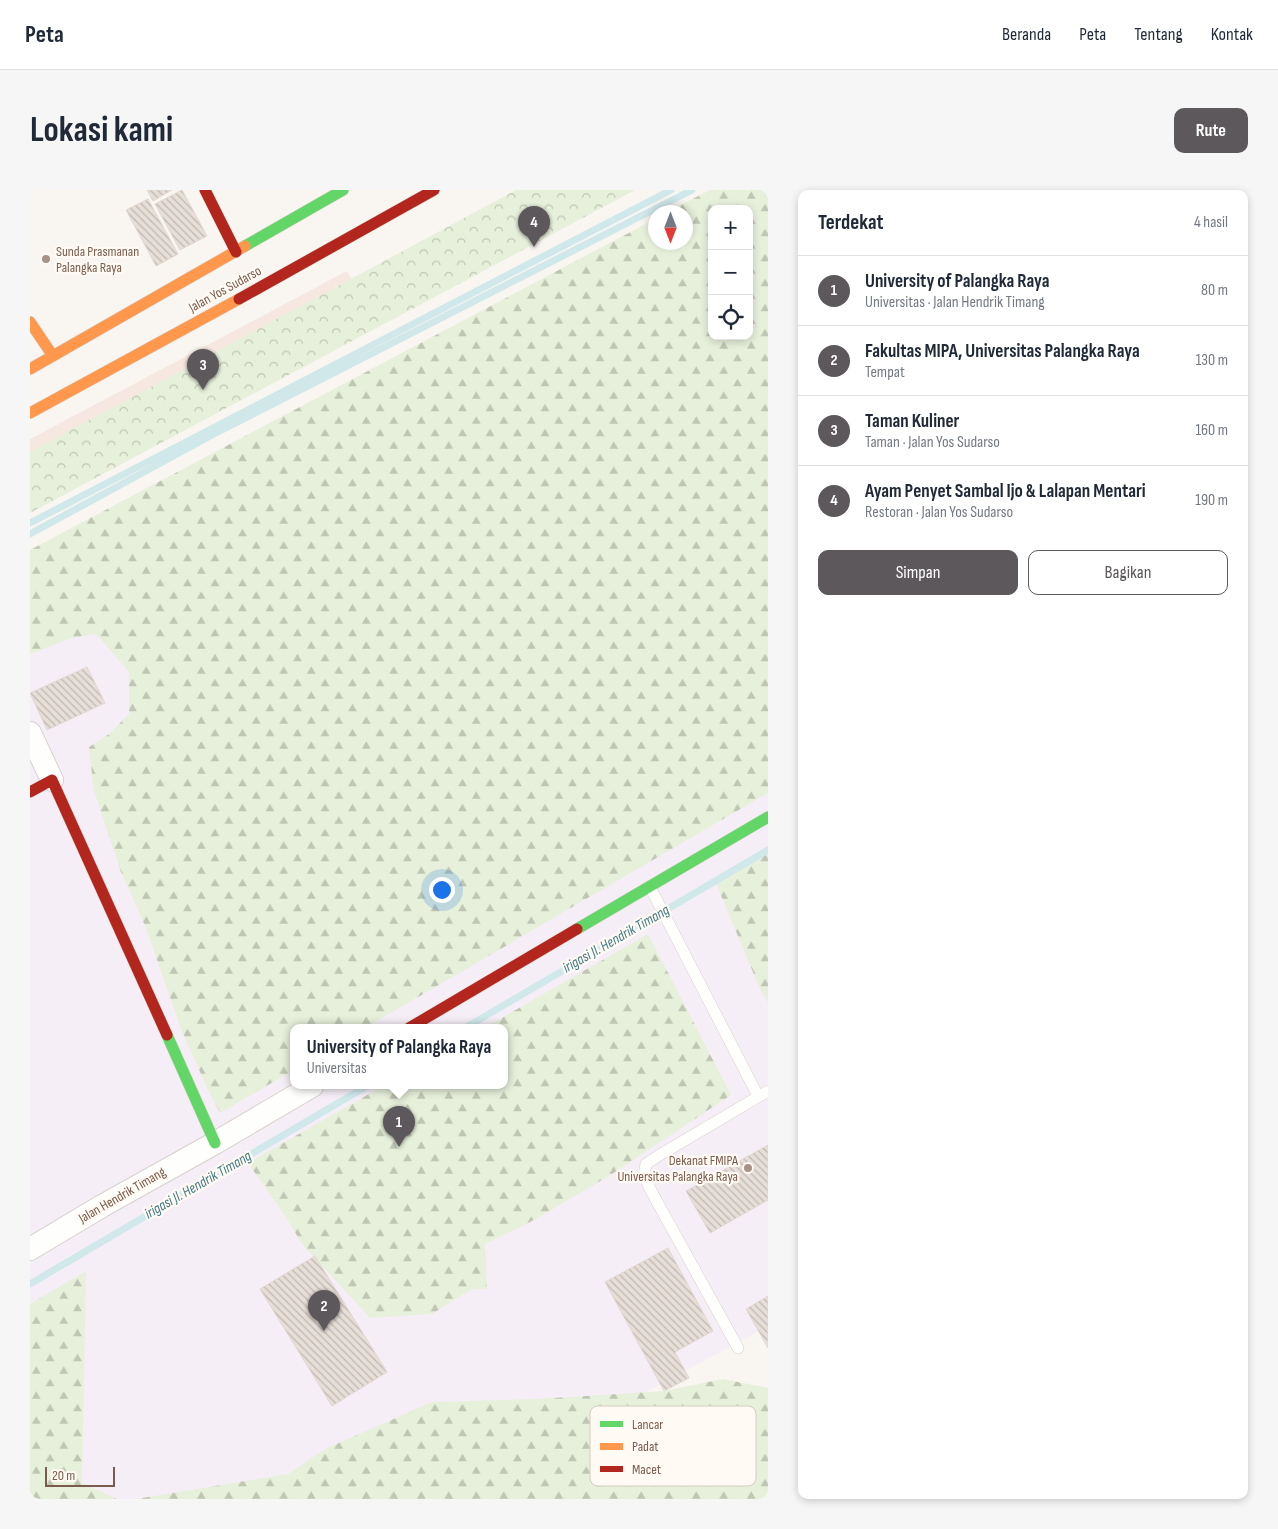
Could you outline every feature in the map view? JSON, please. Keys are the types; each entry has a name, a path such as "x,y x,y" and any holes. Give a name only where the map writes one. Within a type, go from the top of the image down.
{"street":[{"path":"205,190 236,252"},
{"name":"Jalan Yos Sudarso","path":"30,369 343,190"},
{"name":"Jalan Yos Sudarso","path":"30,413 434,190"},
{"path":"30,322 53,356"},
{"path":"30,733 215,1143"},
{"path":"30,792 52,780"},
{"path":"416,1024 768,817"},
{"name":"Jalan Hendrik Timang","path":"30,1250 102,1206 307,1089"}],"lane":[{"path":"650,887 763,1094 646,1164 644,1175 738,1348"}],"shaded area":[{"path":"347,271 377,328 30,490 30,439"},
{"path":"30,584 768,692 768,1326 621,1406 590,1406 590,1423 451,1499 30,1499"}],"green space":[{"path":"516,190 635,190 30,513 30,452"},
{"path":"710,190 768,190 768,793 372,1024 290,1024 290,1072 220,1113 181,1029 146,928 121,872 94,791 89,747 109,734 129,714 129,672 96,634 72,638 30,654 30,550 648,223 648,250 693,250 693,205 681,205"},
{"path":"768,851 768,1003 760,989 715,881"},
{"path":"648,934 731,1095 609,1176 536,1219 485,1244 487,1289 472,1289 432,1314 370,1318 303,1245 248,1163 378,1089 508,1089 508,1024 491,1024"},
{"path":"86,1271 82,1483 117,1499 30,1499 30,1304"},
{"path":"723,1379 768,1388 768,1499 136,1499 288,1474 325,1449 432,1402 538,1399 664,1391"}],"building":[{"path":"147,190 172,190 153,201"},
{"path":"182,190 207,236 180,250 155,204"},
{"path":"148,199 178,254 156,266 126,210"},
{"path":"87,667 105,703 47,730 30,693"},
{"name":"Dekanat FMIPA Universitas Palangka Raya","path":"768,1145 768,1200 710,1233 686,1191"},
{"path":"668,1248 713,1331 675,1352 689,1378 664,1391 605,1282"},
{"path":"315,1256 387,1372 332,1406 260,1289"},
{"path":"768,1296 768,1348 746,1309"}],"waterway":[{"path":"30,523 671,190"},
{"path":"30,534 212,435 692,190"},
{"name":"irigasi Jl. Hendrik Timang","path":"472,1024 768,850"},
{"name":"irigasi Jl. Hendrik Timang","path":"30,1284 362,1089"}],"traffic: fast":[{"path":"245,246 343,190"},
{"path":"577,929 768,817"},
{"path":"167,1035 215,1143"}],"traffic: slow":[{"path":"30,369 245,246"},
{"path":"30,413 239,299"},
{"path":"30,322 53,356"}],"traffic: jam":[{"path":"205,190 236,252"},
{"path":"239,299 434,190"},
{"path":"30,792 52,780 167,1035"},
{"path":"416,1024 577,929"}],"place":[{"name":"Ayam Penyet Sambal Ijo & Lalapan Mentari","path":"534,247"},
{"name":"Sunda Prasmanan Palangka Raya","path":"46,259"},
{"name":"Taman Kuliner","path":"203,390"},
{"name":"University of Palangka Raya","path":"399,1147"},
{"name":"Dekanat FMIPA Universitas Palangka Raya","path":"748,1168"},
{"name":"Fakultas MIPA, Universitas Palangka Raya","path":"324,1331"}]}
